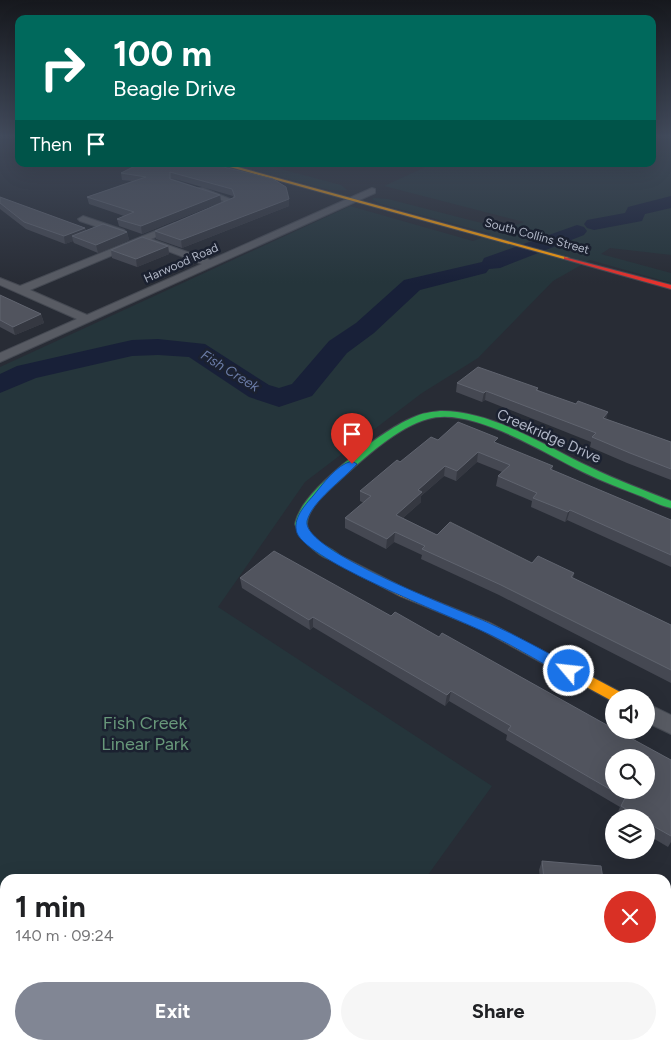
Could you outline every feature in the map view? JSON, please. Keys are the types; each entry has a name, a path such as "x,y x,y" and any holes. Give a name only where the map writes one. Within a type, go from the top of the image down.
{"main road":[{"name":"South Collins Street","path":"300,185 671,287"},
{"path":"354,186 376,192"},
{"name":"Creekridge Drive","path":"605,690 485,626 404,593 324,552 303,532 301,521 311,505 339,473 412,422 433,414 450,413 469,418 548,449 594,473 671,505"}],"street":[{"path":"193,188 231,201 227,205 202,216"},
{"name":"Harwood Road","path":"0,358 353,199 376,192"},
{"path":"83,219 210,263"},
{"path":"20,290 185,222"},
{"path":"0,281 87,319"},
{"path":"655,717 671,725"}],"green space":[{"path":"310,185 341,185 347,190 329,190"},
{"name":"Fish Creek Linear Park","path":"671,185 671,255 610,248 601,254 671,273 671,283 590,260 553,281 478,358 422,393 305,482 218,607 492,786 429,874 0,874 0,367 350,206 473,241 491,234 380,204 372,199 374,198 388,199 505,229 524,222 384,186"}],"building":[{"path":"123,185 189,185 220,195 141,226 117,219 134,212 87,197"},
{"path":"217,185 283,185 286,187 289,199 181,240 155,231 235,197 232,189"},
{"path":"0,197 85,228 64,236 24,222 0,203"},
{"path":"103,224 127,232 96,245 72,236"},
{"path":"142,237 168,246 136,259 111,250"},
{"path":"0,295 41,314 13,327 0,320"},
{"path":"478,367 538,388 536,390 576,404 578,401 608,412 603,418 671,442 671,469 592,437 596,433 486,391 484,393 457,383"},
{"path":"458,422 498,438 494,442 553,466 550,469 671,520 671,555 570,510 568,512 533,498 537,493 498,476 510,465 478,452 457,471 445,466 418,490 422,492 396,515 437,535 450,522 532,563 538,556 574,573 571,577 671,625 671,670 501,585 422,549 425,546 395,532 387,539 345,518 371,496 360,491 397,460 400,462 431,437 438,440"},
{"path":"274,551 391,616 395,612 439,637 442,633 605,724 605,739 632,739 651,749 605,749 605,786 508,730 511,726 451,691 447,695 313,617 309,620 240,578"},
{"path":"655,751 671,760 671,836 655,827 655,809 626,809 621,806 624,799 655,799"},
{"path":"542,861 601,866 602,874 543,874"}],"waterway":[{"name":"Fish Creek","path":"594,224 635,217 635,211 671,202"},
{"name":"Fish Creek","path":"492,263 577,231"},
{"name":"Fish Creek","path":"0,385 27,372 132,348 158,347 196,350 259,391 279,398 302,390 338,347 365,328 412,285 478,268"}],"traffic: fast":[{"path":"335,557 319,548 305,535 301,524 304,513 330,483 367,451 402,427 431,415 450,414 485,422 538,445 597,475 671,505"}],"traffic: slow":[{"path":"299,185 566,258"},
{"path":"335,557 404,593 485,626 605,690"}],"traffic: jam":[{"path":"566,258 671,287"}],"route":[{"path":"352,464 339,473 311,505 301,521 303,532 310,540 324,552 404,593 485,626 569,671"}]}
